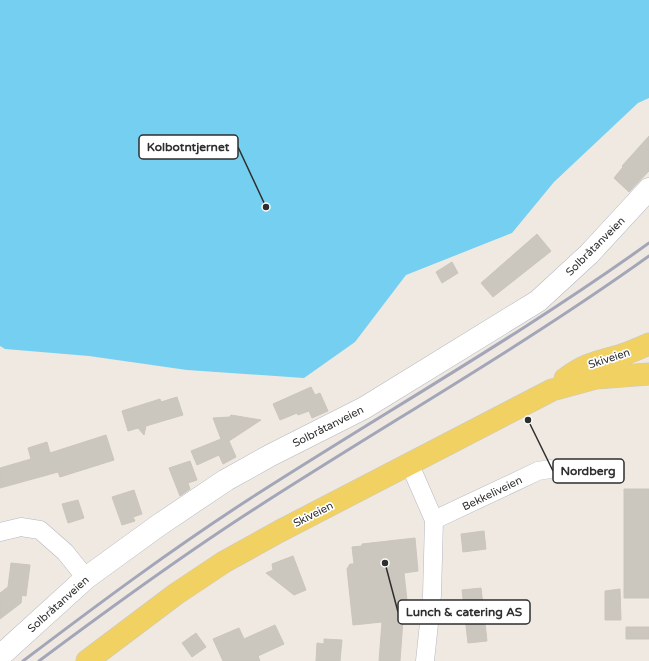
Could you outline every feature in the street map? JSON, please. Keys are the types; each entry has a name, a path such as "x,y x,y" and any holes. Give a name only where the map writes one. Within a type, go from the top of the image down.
{"main road":[{"name":"Skiveien","path":"87,661 176,594 218,566 280,531 410,465 552,390 579,369 596,361 624,354 649,344"},
{"name":"Skiveien","path":"552,390 596,378 649,374"}],"street":[{"name":"Solbråtanveien","path":"0,656 86,578 159,525 226,480 271,455 364,408 538,301 589,254 649,189"},
{"path":"410,465 434,520 432,595 425,661"},
{"name":"Bekkeliveien","path":"434,520 538,471 550,469"},
{"path":"0,532 21,527 40,530 65,552 86,578"}],"water":[{"path":"0,0 649,0 649,98 638,103 554,182 512,233 406,275 355,342 304,378 187,370 89,356 5,349 0,346"}],"building":[{"path":"649,136 649,171 629,192 614,178 623,167 622,166"},
{"path":"537,234 551,251 493,297 481,283"},
{"path":"452,262 458,273 442,283 436,272"},
{"path":"311,387 315,395 320,393 328,411 312,418 309,411 298,415 297,413 280,420 273,404"},
{"path":"177,397 183,415 146,426 144,435 138,428 128,431 122,411 160,399 161,402"},
{"path":"231,415 261,420 229,441 236,457 223,464 219,455 197,465 191,451 221,439 213,418 230,417"},
{"path":"106,435 114,460 60,477 58,472 0,488 0,468 31,459 28,448 47,442 50,453"},
{"path":"190,461 197,480 188,483 190,489 180,496 169,468"},
{"path":"624,489 649,489 649,598 624,598"},
{"path":"134,490 142,514 133,517 135,521 122,525 112,497"},
{"path":"78,500 84,518 68,523 62,504"},
{"path":"484,531 486,549 463,552 461,534"},
{"path":"415,538 418,571 404,573 408,610 405,610 406,619 403,620 400,661 379,661 382,622 353,625 347,569 350,564 354,564 352,547 362,546 362,544"},
{"path":"293,556 306,590 294,595 266,573 273,570 272,564"},
{"path":"11,563 30,565 26,596 22,595 21,603 0,619 0,593 8,587"},
{"path":"481,588 487,641 468,643 462,590"},
{"path":"620,589 621,620 605,620 605,591"},
{"path":"275,625 284,644 258,656 260,661 223,661 213,639 239,628 244,639"},
{"path":"626,627 649,627 649,639 626,639"},
{"path":"196,633 206,647 192,657 182,643"},
{"path":"324,639 342,640 340,661 316,661 317,643 324,644"}],"railway":[{"path":"23,661 192,537 301,466 502,342 601,277 649,243"},
{"path":"39,661 92,621 228,526 503,354 601,290 649,256"}],"place":[{"name":"Kolbotntjernet","path":"266,207"},
{"name":"Nordberg","path":"528,420"},
{"name":"Lunch & catering AS","path":"385,563"}]}
